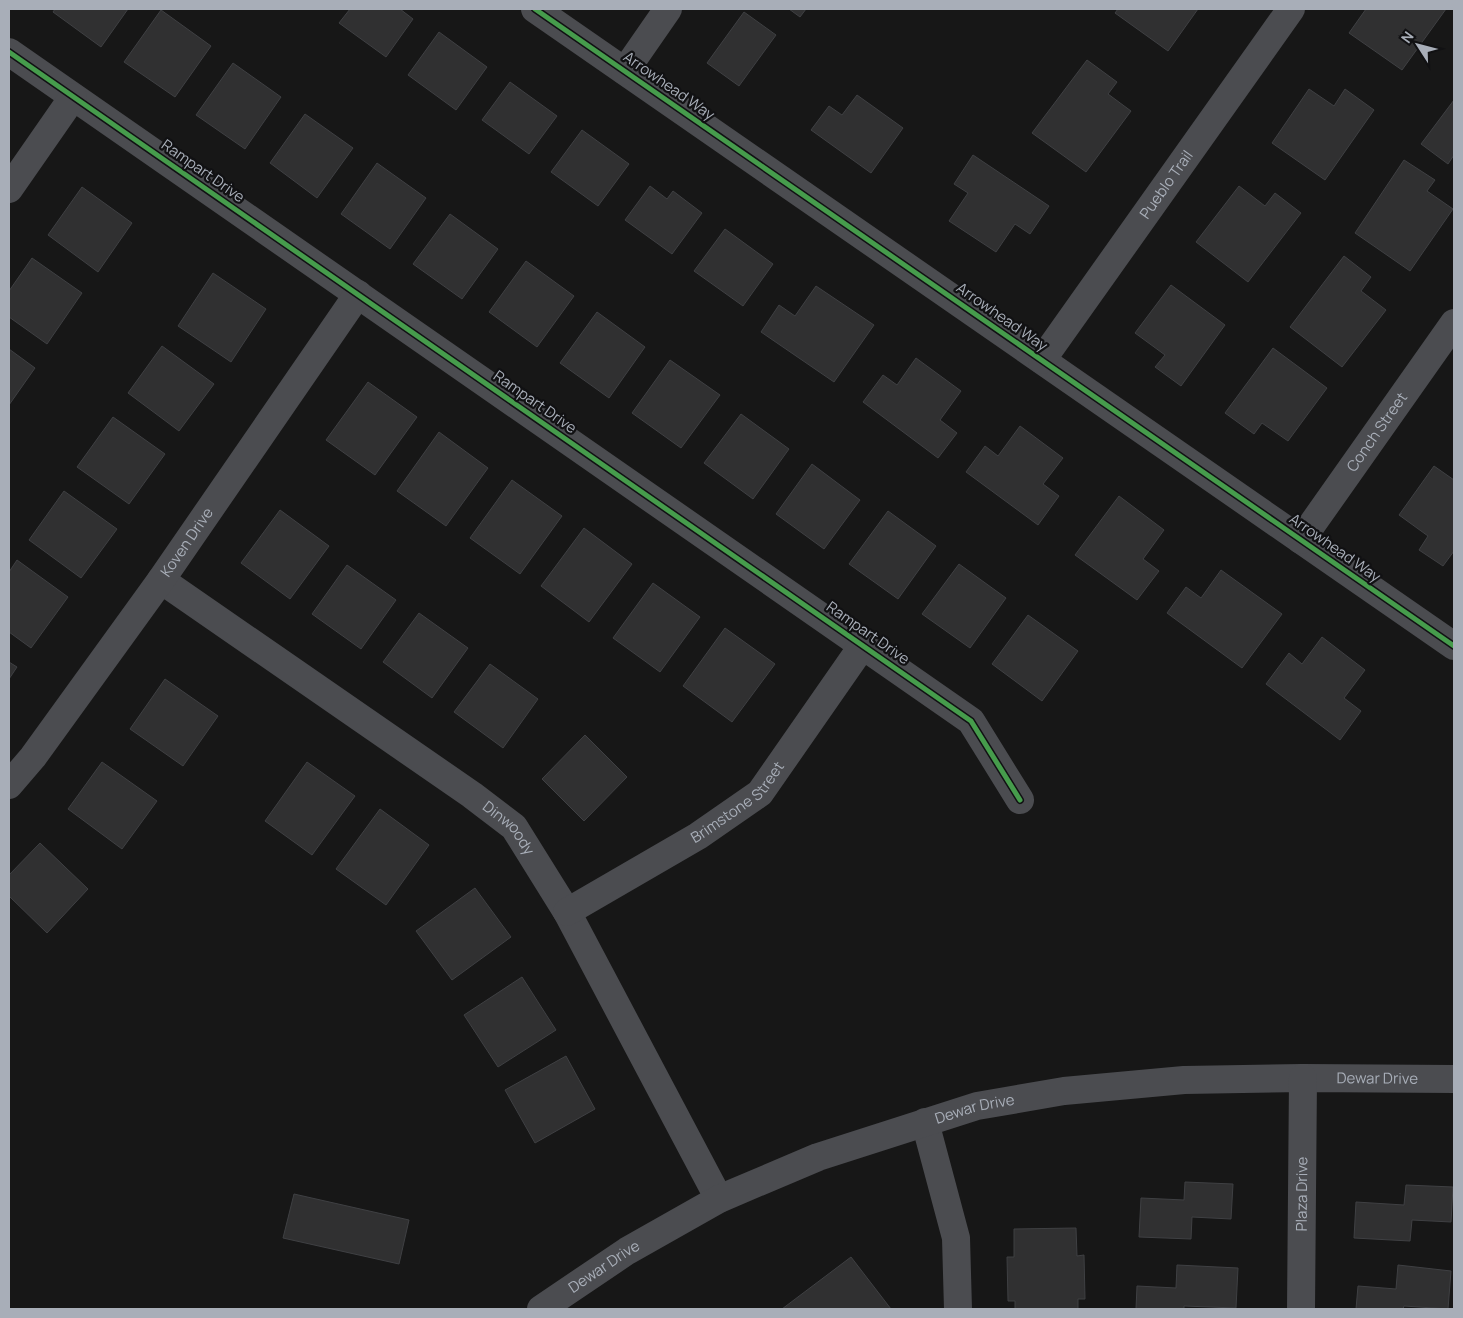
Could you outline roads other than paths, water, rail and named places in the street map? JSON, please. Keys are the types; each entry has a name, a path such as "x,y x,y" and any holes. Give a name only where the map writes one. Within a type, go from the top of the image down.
{"street":[{"name":"Arrowhead Way","path":"535,9 1454,646"},
{"path":"626,71 668,9"},
{"name":"Pueblo Trail","path":"1042,360 1291,9"},
{"name":"Rampart Drive","path":"9,52 972,722 1020,800"},
{"path":"9,189 73,97"},
{"name":"Koven Drive","path":"9,785 33,757 161,580 358,294"},
{"name":"Conch Street","path":"1301,540 1454,323"},
{"name":"Dinwoody","path":"161,580 472,795 514,828 567,912 719,1199"},
{"name":"Brimstone Street","path":"567,912 698,836 760,793 863,645"},
{"name":"Dewar Drive","path":"556,1305 627,1251 719,1199 818,1157 977,1106 1064,1091 1184,1080 1303,1078 1454,1079"},
{"name":"Plaza Drive","path":"1301,1309 1303,1078"},
{"path":"925,1122 956,1238 958,1309"}]}
